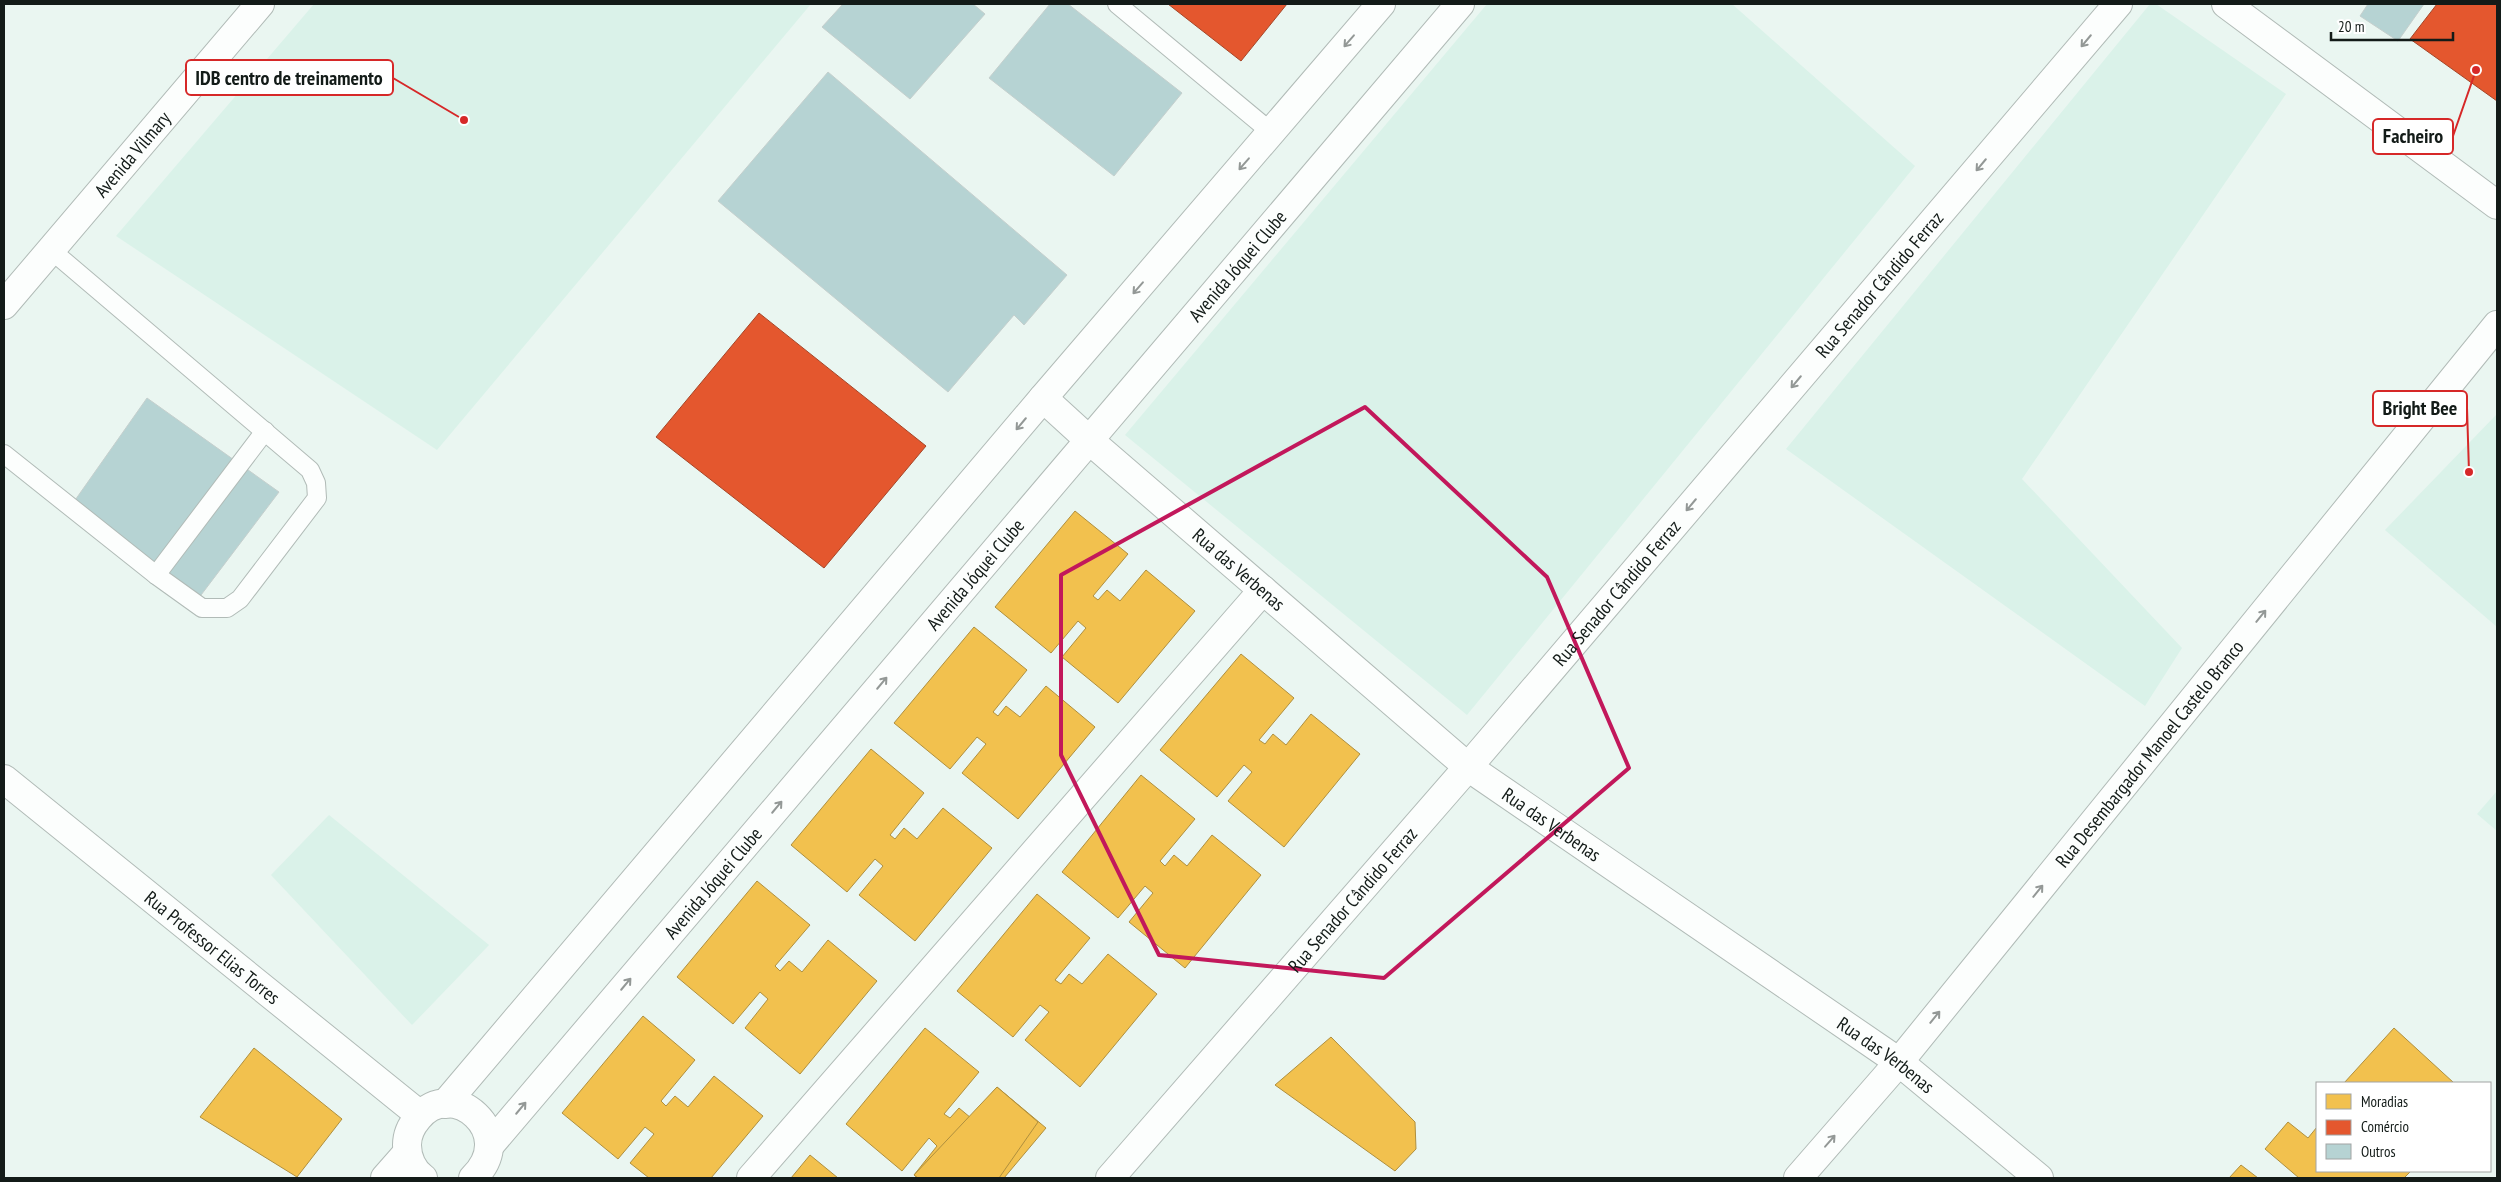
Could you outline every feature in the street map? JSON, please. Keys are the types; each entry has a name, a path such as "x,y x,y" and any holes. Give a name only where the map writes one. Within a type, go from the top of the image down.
{"street":[{"name":"Avenida Vilmary","path":"4,306 260,4"},
{"path":"423,1178 412,1166 407,1153 407,1140 411,1126 420,1115 431,1107 445,1104 1043,398 1381,4"},
{"name":"Avenida Jóquei Clube","path":"484,1168 1089,440 1460,4"},
{"name":"Rua Senador Cândido Ferraz","path":"1110,1178 1468,767 2118,4"},
{"path":"2226,4 2497,206"},
{"name":"Rua Desembargador Manoel Castelo Branco","path":"1798,1178 1899,1062 2497,325"},
{"name":"Rua das Verbenas","path":"1043,398 1089,440 1468,767 1899,1062 2039,1178"},
{"path":"751,1178 1263,590"},
{"name":"Rua Professor Elias Torres","path":"4,779 420,1115"},
{"name":"Avenida Jóquei Clube","path":"445,1104 458,1105 471,1110 481,1120 488,1132 484,1168"},
{"path":"385,1178 407,1153"}],"lane":[{"path":"1117,4 1271,132"},
{"path":"4,454 156,575 202,608 227,608 240,599 317,498 316,483 310,470 51,250"},
{"path":"156,575 265,431"}],"highlighted area":[{"path":"1365,407 1547,577 1629,768 1384,978 1159,955 1061,755 1061,575"}],"shaded area":[{"path":"314,4 811,4 437,450 116,236"},
{"path":"1487,4 1732,4 1915,166 1467,715 1125,435"},
{"path":"2150,4 2156,4 2286,94 2022,479 2182,648 2145,706 1786,449"},
{"path":"2497,414 2497,627 2385,530"},
{"path":"2497,791 2497,831 2477,814"},
{"path":"329,815 489,945 412,1025 271,875"}],"building: Moradias":[{"path":"1075,511 1128,554 1093,596 1098,600 1107,590 1120,601 1146,570 1195,611 1118,703 1062,657 1086,628 1078,621 1051,653 995,607"},
{"path":"974,627 1027,670 993,712 998,716 1006,706 1020,717 1046,686 1095,727 1018,819 962,773 986,744 977,737 950,769 894,723"},
{"path":"1241,654 1294,698 1259,740 1265,744 1273,734 1286,745 1311,714 1360,754 1284,847 1228,801 1252,772 1244,765 1217,797 1160,750"},
{"path":"871,749 924,793 890,835 895,839 904,828 917,839 943,808 992,848 915,941 859,895 883,866 875,859 847,892 791,845"},
{"path":"1141,775 1195,819 1160,861 1165,866 1174,855 1187,866 1212,835 1261,875 1185,968 1129,922 1153,893 1145,886 1118,918 1062,872"},
{"path":"757,881 810,925 775,966 780,971 789,961 802,972 828,940 877,981 800,1074 745,1028 768,999 760,992 733,1024 677,977"},
{"path":"1037,894 1090,938 1055,980 1061,984 1069,974 1082,984 1108,954 1157,994 1080,1087 1025,1040 1049,1012 1040,1005 1013,1037 957,991"},
{"path":"643,1016 695,1060 661,1101 666,1106 675,1096 688,1107 714,1076 763,1116 711,1178 649,1178 630,1163 654,1134 645,1127 618,1159 562,1113"},
{"path":"925,1028 979,1072 944,1114 950,1118 959,1108 971,1118 997,1087 1046,1128 1004,1178 918,1178 914,1175 937,1146 929,1138 902,1171 846,1124"},
{"path":"2394,1028 2453,1082 2345,1082"},
{"path":"1331,1037 1415,1122 1416,1149 1395,1171 1275,1085"},
{"path":"254,1048 342,1119 297,1177 200,1117"},
{"path":"997,1087 1038,1122 999,1178 918,1178 914,1175"},
{"path":"2288,1122 2308,1138 2316,1128 2316,1172 2410,1172 2404,1178 2299,1178 2265,1149"},
{"path":"810,1155 838,1178 791,1178"},
{"path":"2241,1165 2258,1178 2229,1178"}],"building: Comércio":[{"path":"1168,4 1287,4 1241,61"},
{"path":"2437,4 2497,4 2497,101 2410,39"},
{"path":"759,313 926,446 824,568 656,437"}],"building: Outros":[{"path":"843,4 973,4 985,14 910,99 822,27"},
{"path":"1050,4 1068,4 1182,93 1114,176 989,78"},
{"path":"2368,4 2424,4 2398,41 2360,16"},
{"path":"828,72 1067,275 1024,325 1014,315 948,392 718,201"},
{"path":"147,398 279,492 195,603 66,513"}],"place":[{"name":"Facheiro","path":"2476,70"},
{"name":"IDB centro de treinamento","path":"464,120"},
{"name":"Bright Bee","path":"2469,472"}]}
